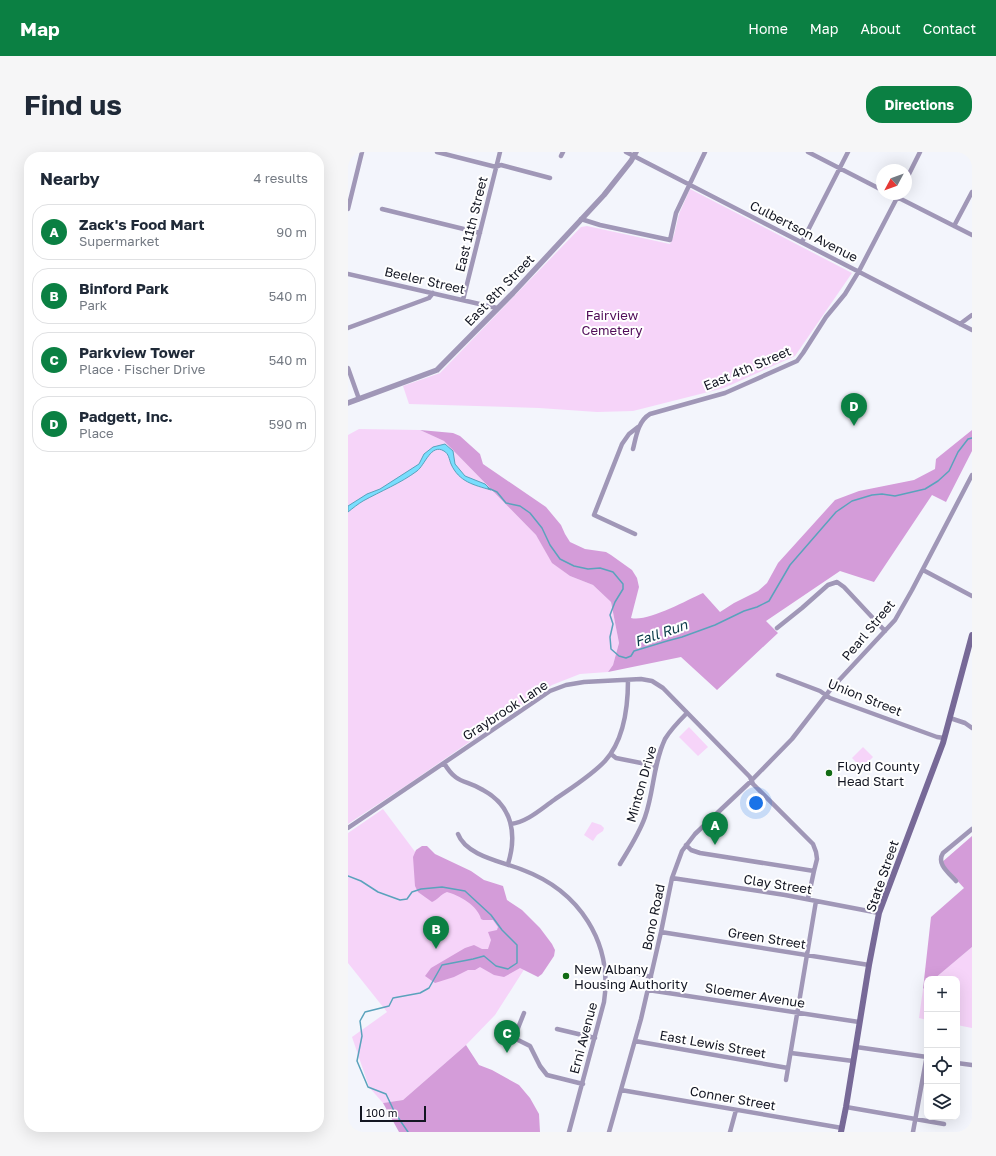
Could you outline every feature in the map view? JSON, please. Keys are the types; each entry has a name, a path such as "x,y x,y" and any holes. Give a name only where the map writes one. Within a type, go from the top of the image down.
{"main road":[{"name":"State Street","path":"841,1130 879,913 944,738 972,635"}],"street":[{"path":"348,209 362,152"},
{"path":"437,152 496,167 501,165 550,178"},
{"name":"East 11th Street","path":"463,300 500,152"},
{"name":"Culbertson Avenue","path":"626,152 635,154 689,184 972,330"},
{"path":"581,219 600,225 670,240 676,213 706,152"},
{"path":"808,152 876,187"},
{"path":"802,242 848,152"},
{"path":"912,168 920,152"},
{"name":"East 8th Street","path":"348,403 437,370 604,195 635,154"},
{"path":"954,226 972,192"},
{"name":"East 4th Street","path":"635,534 594,515 623,443 629,434 644,418 650,414 725,393 797,361 804,353 826,317 845,294 859,271 896,200"},
{"path":"905,200 972,236"},
{"path":"382,209 480,233"},
{"name":"Beeler Street","path":"348,274 497,308"},
{"path":"348,328 428,298 433,293"},
{"path":"960,324 972,315"},
{"path":"348,368 359,399"},
{"path":"633,449 639,425"},
{"name":"Pearl Street","path":"752,779 793,737 826,696 898,615 972,475"},
{"path":"922,570 972,596"},
{"path":"777,628 797,613 828,585 837,582 844,587 885,631"},
{"name":"Union Street","path":"778,675 820,691 826,696 937,737 944,738"},
{"name":"Graybrook Lane","path":"348,828 542,697 558,688 584,682 641,679 658,684 752,779 753,784 813,844 817,859 808,899"},
{"path":"511,824 520,822 556,799 600,766 611,754 623,724 628,680"},
{"name":"Minton Drive","path":"620,864 634,842 645,818 656,766 666,739 677,723 687,713"},
{"path":"950,718 965,723 972,728"},
{"path":"611,754 616,758 656,766"},
{"path":"444,763 455,778 481,788 492,795 507,813 511,824 513,843 508,864"},
{"name":"Bono Road","path":"609,1132 635,1041 662,932 672,878 680,854 695,834 752,779"},
{"path":"956,881 941,863 940,857 972,830"},
{"name":"Erni Avenue","path":"458,834 462,842 468,847 488,857 532,873 548,881 564,893 575,904 588,922 598,941 603,957 605,972 606,988 604,1002 569,1132"},
{"path":"686,845 691,850 700,853 814,871"},
{"name":"Clay Street","path":"672,878 808,899 879,913"},
{"path":"786,1080 816,901"},
{"name":"Green Street","path":"662,932 869,965"},
{"path":"605,972 632,972 651,977"},
{"name":"Sloemer Avenue","path":"648,990 859,1022"},
{"path":"524,1013 514,1038 530,1046 540,1066 547,1075 583,1084"},
{"path":"556,1029 595,1038"},
{"name":"East Lewis Street","path":"635,1041 788,1068"},
{"path":"856,1047 924,1056"},
{"path":"791,1053 853,1061"},
{"path":"960,1063 972,1065"},
{"path":"914,1132 924,1073"},
{"name":"Conner Street","path":"621,1090 841,1130"},
{"path":"846,1107 944,1124"},
{"path":"730,1132 736,1110"}],"green space":[{"name":"Fairview Cemetery","path":"690,189 852,273 795,356 724,388 633,411 597,412 539,408 409,404 403,386 440,373 581,227 587,226 670,244 674,235 679,214"},
{"path":"359,429 420,430 444,441 536,535 553,563 570,576 593,585 611,602 619,643 613,665 608,672 580,674 552,685 348,824 348,435"},
{"path":"689,727 708,747 698,756 679,737"},
{"path":"863,747 873,757 862,768 852,758"},
{"path":"383,809 416,853 522,935 525,968 495,1015 466,1045 403,1100 383,1103 369,1087 352,1037 387,1012 348,963 348,833"},
{"path":"592,822 601,825 604,828 593,841 584,835"},
{"path":"972,947 972,1028 960,1026 960,976 938,976"},
{"path":"924,988 924,1019 919,1018"}],"shaded area":[{"path":"420,430 453,433 460,436 480,454 483,464 546,507 561,525 570,542 585,549 606,552 632,570 637,578 639,587 631,618 647,617 657,614 703,593 720,612 758,591 767,583 778,563 835,500 859,491 914,480 935,469 936,459 972,430 972,451 946,502 932,495 874,582 840,571 766,621 778,633 717,690 681,657 608,672 613,665 619,643 611,602 593,585 570,576 552,563 536,535 444,441"},
{"path":"972,836 972,947 938,976 924,976 931,917 964,888 941,863"},
{"path":"422,846 427,846 435,854 471,871 484,880 503,886 507,900 522,910 540,928 555,950 554,956 542,974 538,977 520,968 504,977 494,975 480,967 435,983 425,976 431,968 465,948 474,945 482,949 488,949 491,940 488,932 497,930 498,927 493,920 481,919 479,914 472,906 457,896 447,892 432,902 418,892 415,886 413,857 416,850"},
{"path":"466,1045 479,1065 492,1070 519,1085 530,1098 539,1114 540,1132 399,1132 383,1103 403,1100"}],"water":[{"path":"445,444 453,451 455,464 465,476 485,484 491,490 463,479 454,470 446,452 439,449 432,452 417,471 398,483 363,501 348,512 348,506 367,494 380,489 419,464 424,454 433,447"}],"waterway":[{"name":"Fall Run","path":"488,488 497,492 506,503 520,506 530,513 542,528 550,545 560,559 574,566 588,569 600,568 613,572 623,584 623,589 615,602 610,615 613,624 610,637 611,649 619,656 626,658 631,656 634,651 682,637 715,625 769,601 790,565 836,512 852,501 872,495 882,494 895,496 925,489 938,481 949,471 958,452 968,439 972,438"},
{"path":"348,876 361,881 378,892 400,900 407,899 412,892 421,889 442,887 465,891 491,915 502,930 517,945 517,963 508,969 496,966 484,956 442,965 429,988 420,993 393,998 389,1006 365,1012 360,1021 362,1036 357,1061 368,1087 386,1094 395,1113 408,1132"}],"place":[{"name":"Padgett, Inc.","path":"854,426"},
{"name":"Floyd County Head Start","path":"829,773"},
{"name":"Zack's Food Mart","path":"715,845"},
{"name":"Binford Park","path":"436,949"},
{"name":"New Albany Housing Authority","path":"566,976"},
{"name":"Parkview Tower","path":"507,1053"}]}
